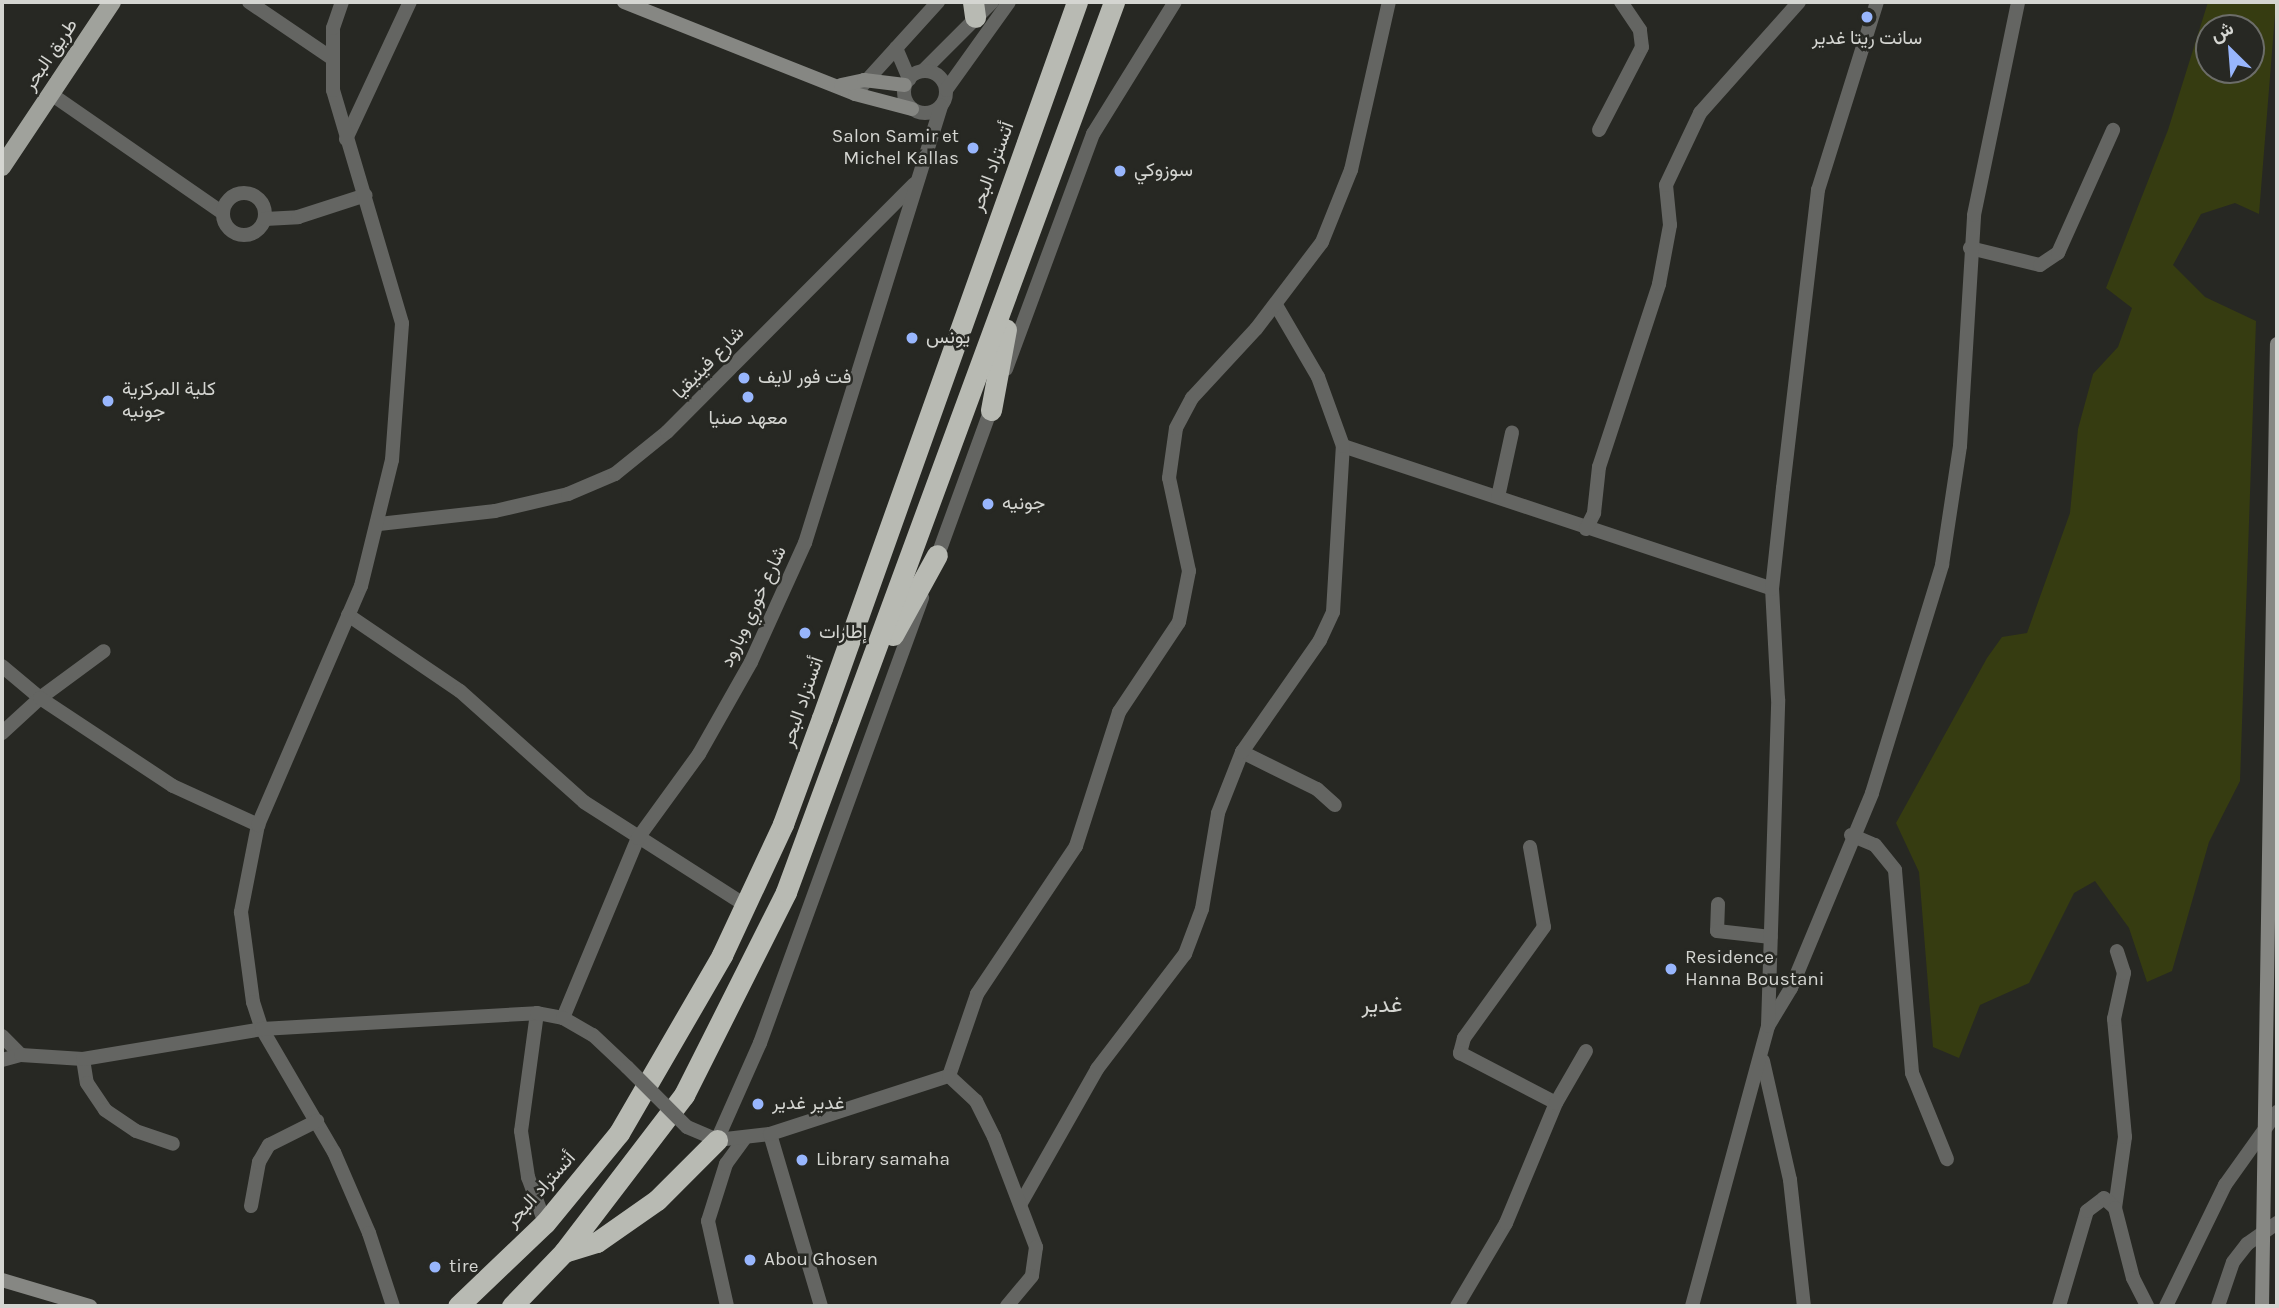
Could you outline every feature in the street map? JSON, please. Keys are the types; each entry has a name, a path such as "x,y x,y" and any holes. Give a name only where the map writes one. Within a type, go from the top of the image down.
{"highway":[{"name":"أتستراد البحر","path":"458,1306 545,1223 637,1107 745,905 822,718 1077,2"},
{"path":"512,1306 564,1252 659,1130 704,1059 786,892 862,692 1114,2"},
{"path":"991,410 1013,279"},
{"path":"862,692 937,555"},
{"path":"564,1252 597,1242 647,1207 717,1140"}],"main road":[{"name":"طريق البحر","path":"2,167 112,2"},
{"path":"624,2 841,85 855,94 916,111"},
{"path":"841,85 864,80 907,82"},
{"path":"2262,1306 2272,1226 2273,1117 2267,786 2277,344"},
{"path":"2,1280 90,1306"}],"street":[{"path":"249,2 330,57"},
{"path":"342,2 330,57 346,139 396,292 404,341 392,460 379,524 348,615 258,825 242,912 247,970 262,1029 317,1121 369,1233 393,1306"},
{"path":"346,139 410,2"},
{"path":"855,94 864,80 937,2"},
{"path":"907,82 923,71 974,10 992,2"},
{"path":"916,111 941,106 946,90 1009,2"},
{"path":"717,1140 760,1043 1093,134 1175,2"},
{"path":"950,1076 977,994 1076,846 1119,712 1179,622 1189,571 1168,478 1176,428 1192,398 1276,305 1308,264 1339,206 1389,2"},
{"path":"1599,130 1642,47 1640,30 1620,2"},
{"path":"1586,529 1594,513 1599,467 1659,284 1670,225 1666,185 1700,113 1799,2"},
{"path":"1692,1306 1763,1060 1768,1026 1778,699 1772,589 1818,190 1877,2"},
{"path":"1768,1026 1791,988 1851,835 1872,793 1942,565 1960,446 1970,248 1989,124 2018,2"},
{"path":"896,48 916,111 932,142"},
{"path":"923,71 939,75 946,90"},
{"path":"51,94 223,213 227,227 239,235 254,233 265,219 298,217 366,195"},
{"name":"شارع خوري وبارود","path":"563,1018 638,838 699,754 751,662 805,543 915,183 932,142 941,106"},
{"path":"1970,248 2040,265 2058,253 2113,130"},
{"name":"شارع فينيقيا","path":"379,524 495,511 595,484 650,448 915,183"},
{"path":"223,213 234,195 249,194 261,201 265,219"},
{"path":"1021,1203 1097,1069 1185,954 1202,909 1218,813 1242,752 1320,640 1333,612 1343,446 1318,377 1276,305"},
{"path":"1498,497 1512,433"},
{"path":"1343,446 1772,589"},
{"path":"348,615 460,691 584,802 745,905"},
{"path":"2,733 40,698 104,651"},
{"path":"2,666 40,698 173,786 258,825"},
{"path":"1242,752 1317,789 1335,805"},
{"path":"1851,835 1875,845 1895,870 1912,1073 1947,1159"},
{"path":"1530,847 1544,927 1464,1038 1460,1053 1556,1103"},
{"path":"1718,904 1717,931 1770,937"},
{"path":"2117,951 2124,973 2114,1019 2125,1137 2115,1208 2133,1278 2147,1306"},
{"path":"2,1060 21,1055 83,1059 262,1029 537,1013 563,1018 593,1035 687,1127 717,1140 770,1134 950,1076"},
{"path":"537,1013 521,1131 528,1177 545,1223"},
{"path":"2,1036 21,1055"},
{"path":"1457,1306 1529,1176 1556,1103 1586,1051"},
{"path":"83,1059 87,1083 105,1110 135,1131 173,1144"},
{"path":"1763,1060 1790,1180 1804,1306"},
{"path":"950,1076 976,1101 1021,1203 1036,1247 1032,1276 1007,1306"},
{"path":"2166,1306 2220,1196 2273,1117"},
{"path":"251,1206 258,1161 269,1145 317,1121"},
{"path":"770,1134 821,1306"},
{"path":"727,1306 708,1221 726,1164 745,1138"},
{"path":"2059,1306 2087,1211 2104,1198 2115,1208"},
{"path":"2218,1306 2233,1262 2272,1226"}],"green space":[{"path":"2208,2 2276,2 2259,214 2235,203 2201,214 2173,265 2205,297 2256,321 2240,781 2209,842 2172,971 2147,982 2129,928 2095,881 2074,893 2029,983 1980,1005 1959,1058 1933,1047 1919,872 1896,823 1987,658 2002,637 2027,633 2070,513 2078,429 2093,374 2118,347 2132,308 2106,288 2168,130 2195,44 2195,84 2265,84 2265,14 2204,14"}],"place":[{"name":"سانت ريتا غدير","path":"1867,17"},
{"name":"Salon Samir et Michel Kallas","path":"973,148"},
{"name":"سوزوكي","path":"1120,171"},
{"name":"يونس","path":"912,338"},
{"name":"فت فور لايف","path":"744,378"},
{"name":"معهد صنيا","path":"748,397"},
{"name":"كلية المركزية جونيه","path":"108,401"},
{"name":"جونيه","path":"988,504"},
{"name":"إطارات","path":"805,633"},
{"name":"Residence Hanna Boustani","path":"1671,969"},
{"name":"غدير غدير","path":"758,1104"},
{"name":"Library samaha","path":"802,1160"},
{"name":"Abou Ghosen","path":"750,1260"},
{"name":"tire","path":"435,1267"}],"district":[{"name":"غدير","path":"1382,1005"}]}
